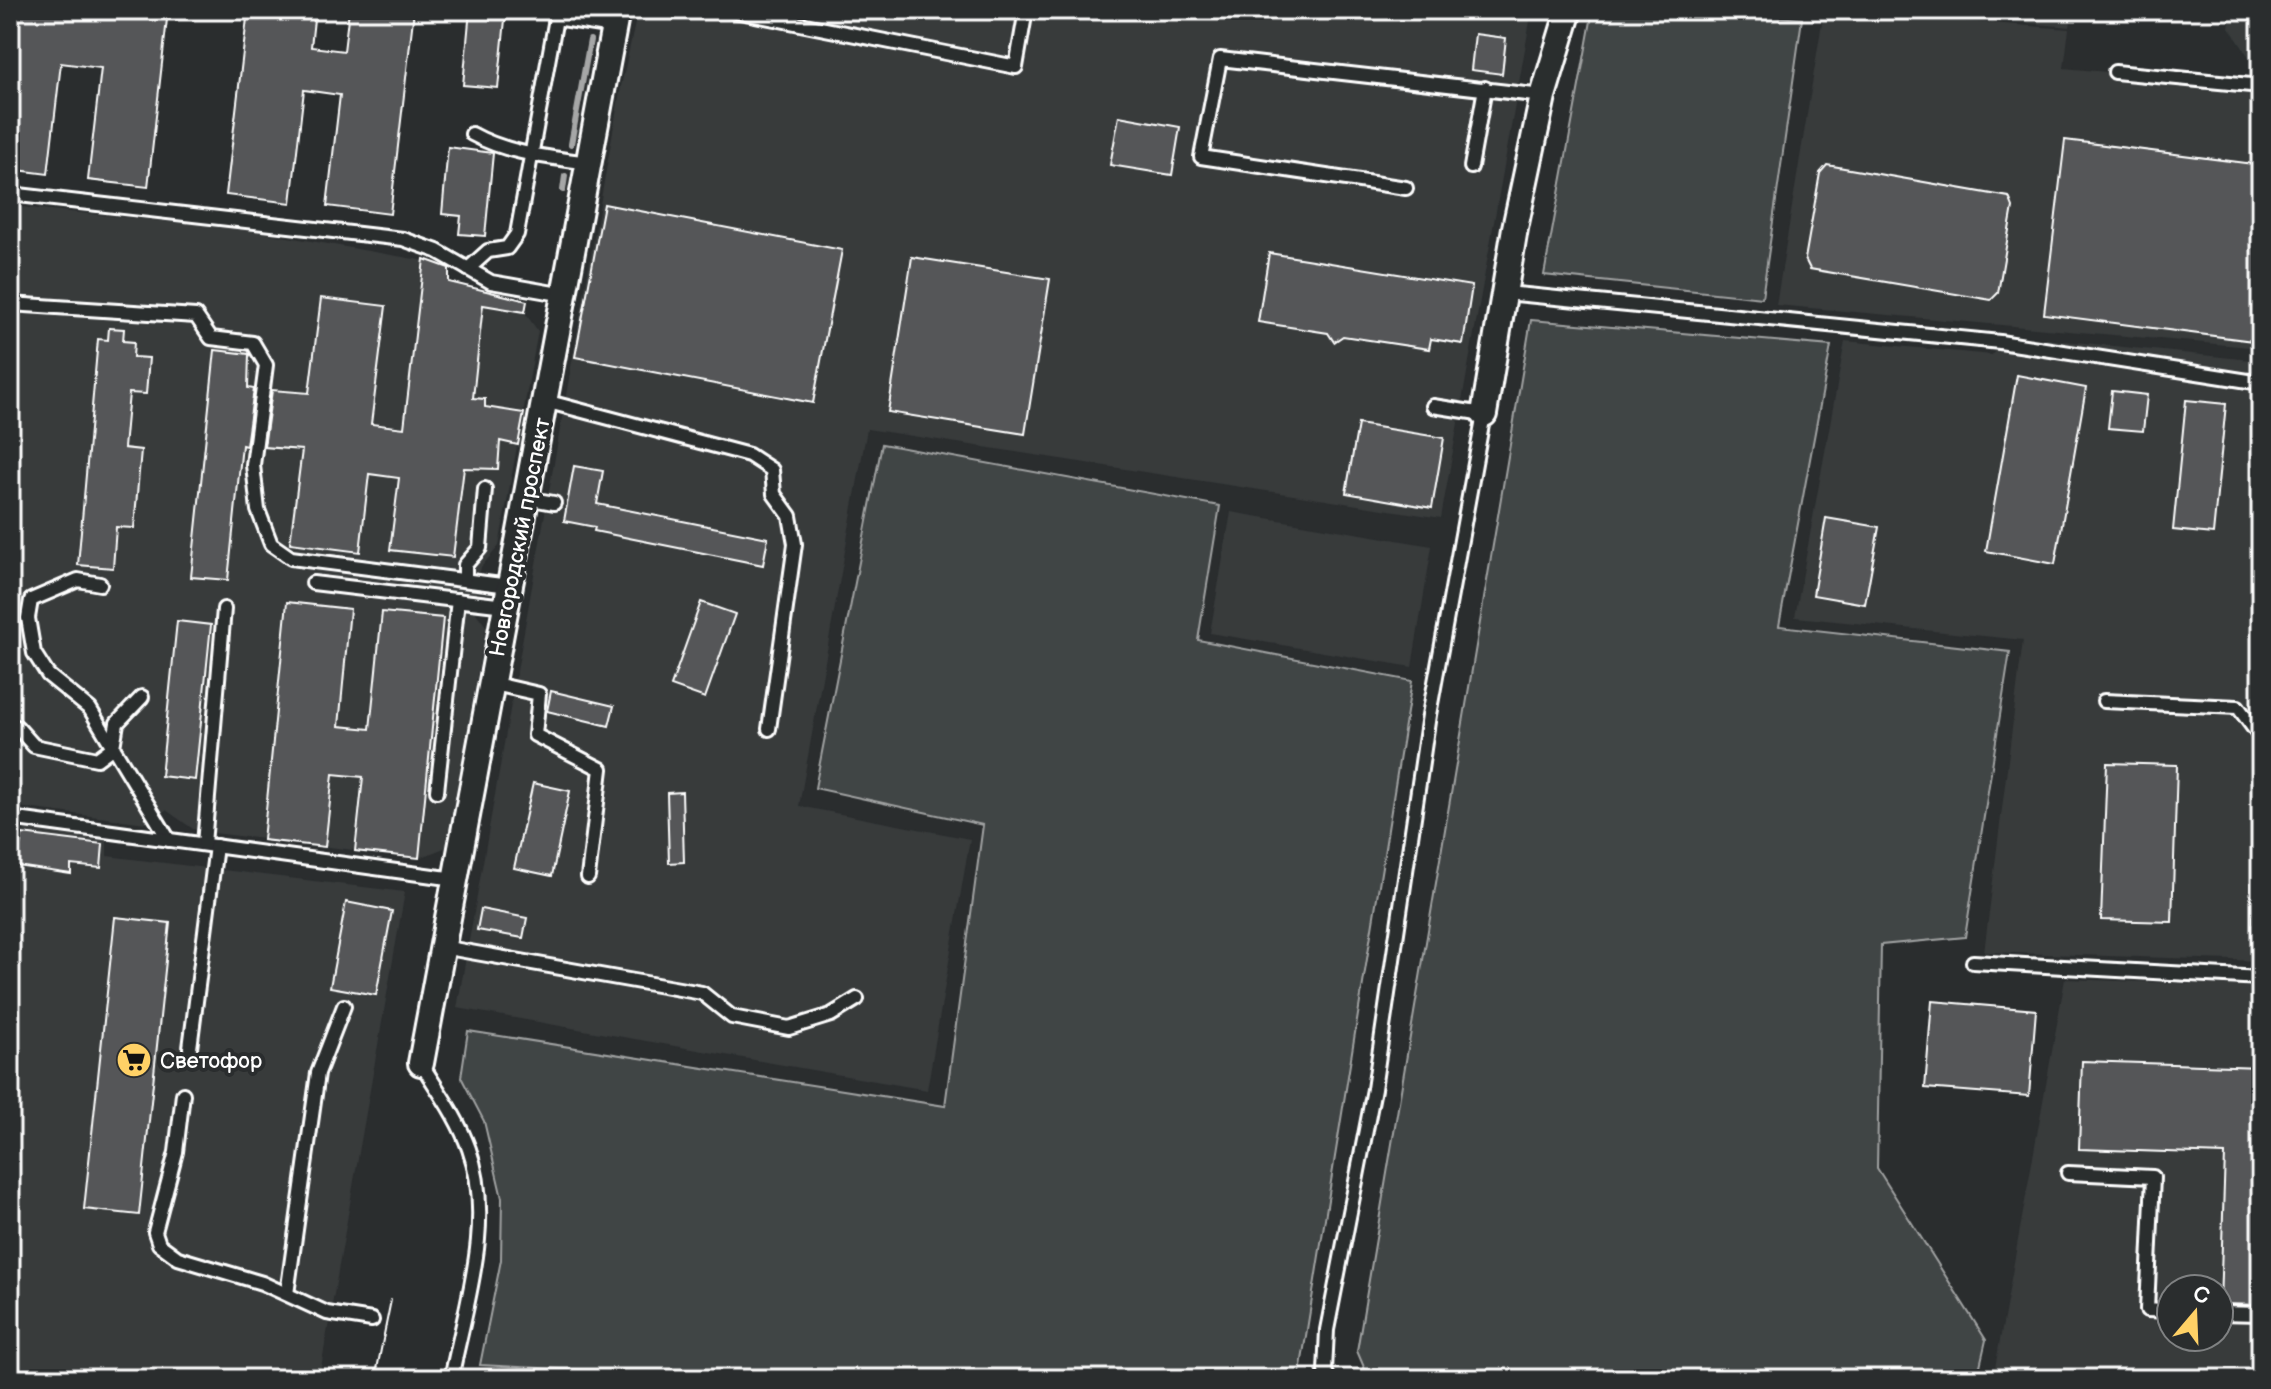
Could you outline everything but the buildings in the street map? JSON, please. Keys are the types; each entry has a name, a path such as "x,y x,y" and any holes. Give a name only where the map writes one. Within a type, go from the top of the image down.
{"street":[{"path":"1484,414 1515,228 1543,96 1569,10"},
{"name":"Новгородский проспект","path":"421,1063 615,19"}],"lane":[{"path":"730,10 1016,67 1026,10"},
{"path":"468,269 488,251 507,248 517,234 556,18 615,19"},
{"path":"1406,188 1201,157 1220,59 1543,96"},
{"path":"2115,72 2261,86"},
{"path":"1471,167 1485,88"},
{"path":"472,134 489,143 531,154 588,163"},
{"path":"10,194 403,239 437,251 491,282 566,295"},
{"path":"1506,293 2000,342 2261,383"},
{"path":"10,304 196,316 211,338 253,343 266,365 253,465 258,510 271,544 291,558 465,579 507,596"},
{"path":"545,401 749,455 772,470 774,494 790,516 795,544 769,729"},
{"path":"1329,1379 1325,1371 1327,1330 1374,1089 1429,715 1484,414 1433,406"},
{"path":"465,579 465,565 480,548 485,489"},
{"path":"526,498 554,503"},
{"path":"100,584 78,580 31,600 28,618 34,653 48,675 90,709 169,840"},
{"path":"313,583 458,600 507,596"},
{"path":"437,791 458,600"},
{"path":"190,1048 210,845 224,609"},
{"path":"490,683 539,694 535,735 601,769 588,877"},
{"path":"17,727 34,746 97,759 113,747 117,723 142,697"},
{"path":"2104,701 2238,707 2261,738"},
{"path":"10,818 455,879"},
{"path":"1973,962 2260,978 2261,916"},
{"path":"442,947 702,993 732,1017 789,1028 831,1015 857,999"},
{"path":"287,1294 318,1073 344,1006"},
{"path":"421,1063 458,1122 477,1181 480,1215 451,1379"},
{"path":"183,1094 176,1152 155,1232 159,1244 178,1258 287,1294 327,1313 372,1320"},
{"path":"2068,1173 2153,1177 2147,1310 2155,1310"},
{"path":"2235,1313 2261,1314"}],"shaded area":[{"path":"638,10 1532,10 1441,518 867,429 799,806 970,839 927,1090 457,1008 621,86"},
{"path":"1593,10 1683,10 1802,19 1762,298 1544,275"},
{"path":"1824,10 2069,29 2064,68 2261,86 2261,348 1776,305"},
{"path":"1879,10 2073,10 2070,27"},
{"path":"2232,10 2261,10 2261,75 2229,27"},
{"path":"10,206 236,228 449,265 449,282 514,298 538,331 499,546 481,567 473,609 486,626 447,847 419,858 205,832 193,829 166,810 146,823 10,806"},
{"path":"1531,320 1831,346 1779,626 2010,652 1965,937 1881,945 1877,1168 1986,1340 1977,1379 1369,1379 1357,1351"},
{"path":"2005,335 2261,361 2261,961 1984,952 2023,640 1795,617 1845,341 1992,355"},
{"path":"882,444 1220,506 1198,640 1412,681 1299,1379 762,1379 480,1365 501,1260 502,1198 484,1121 461,1077 468,1031 945,1106 983,825 815,788"},
{"path":"1231,512 1432,546 1412,667 1210,633"},
{"path":"26,830 107,840 107,856 405,892 319,1379 10,1379 10,838"},
{"path":"2065,979 2261,986 2261,1379 1993,1379"}],"waterway":[{"path":"571,144 590,40"},
{"path":"563,190 565,176"}],"tram line":[{"path":"375,1379 391,1300"}],"place":[{"name":"Светофор","path":"134,1060"}]}
